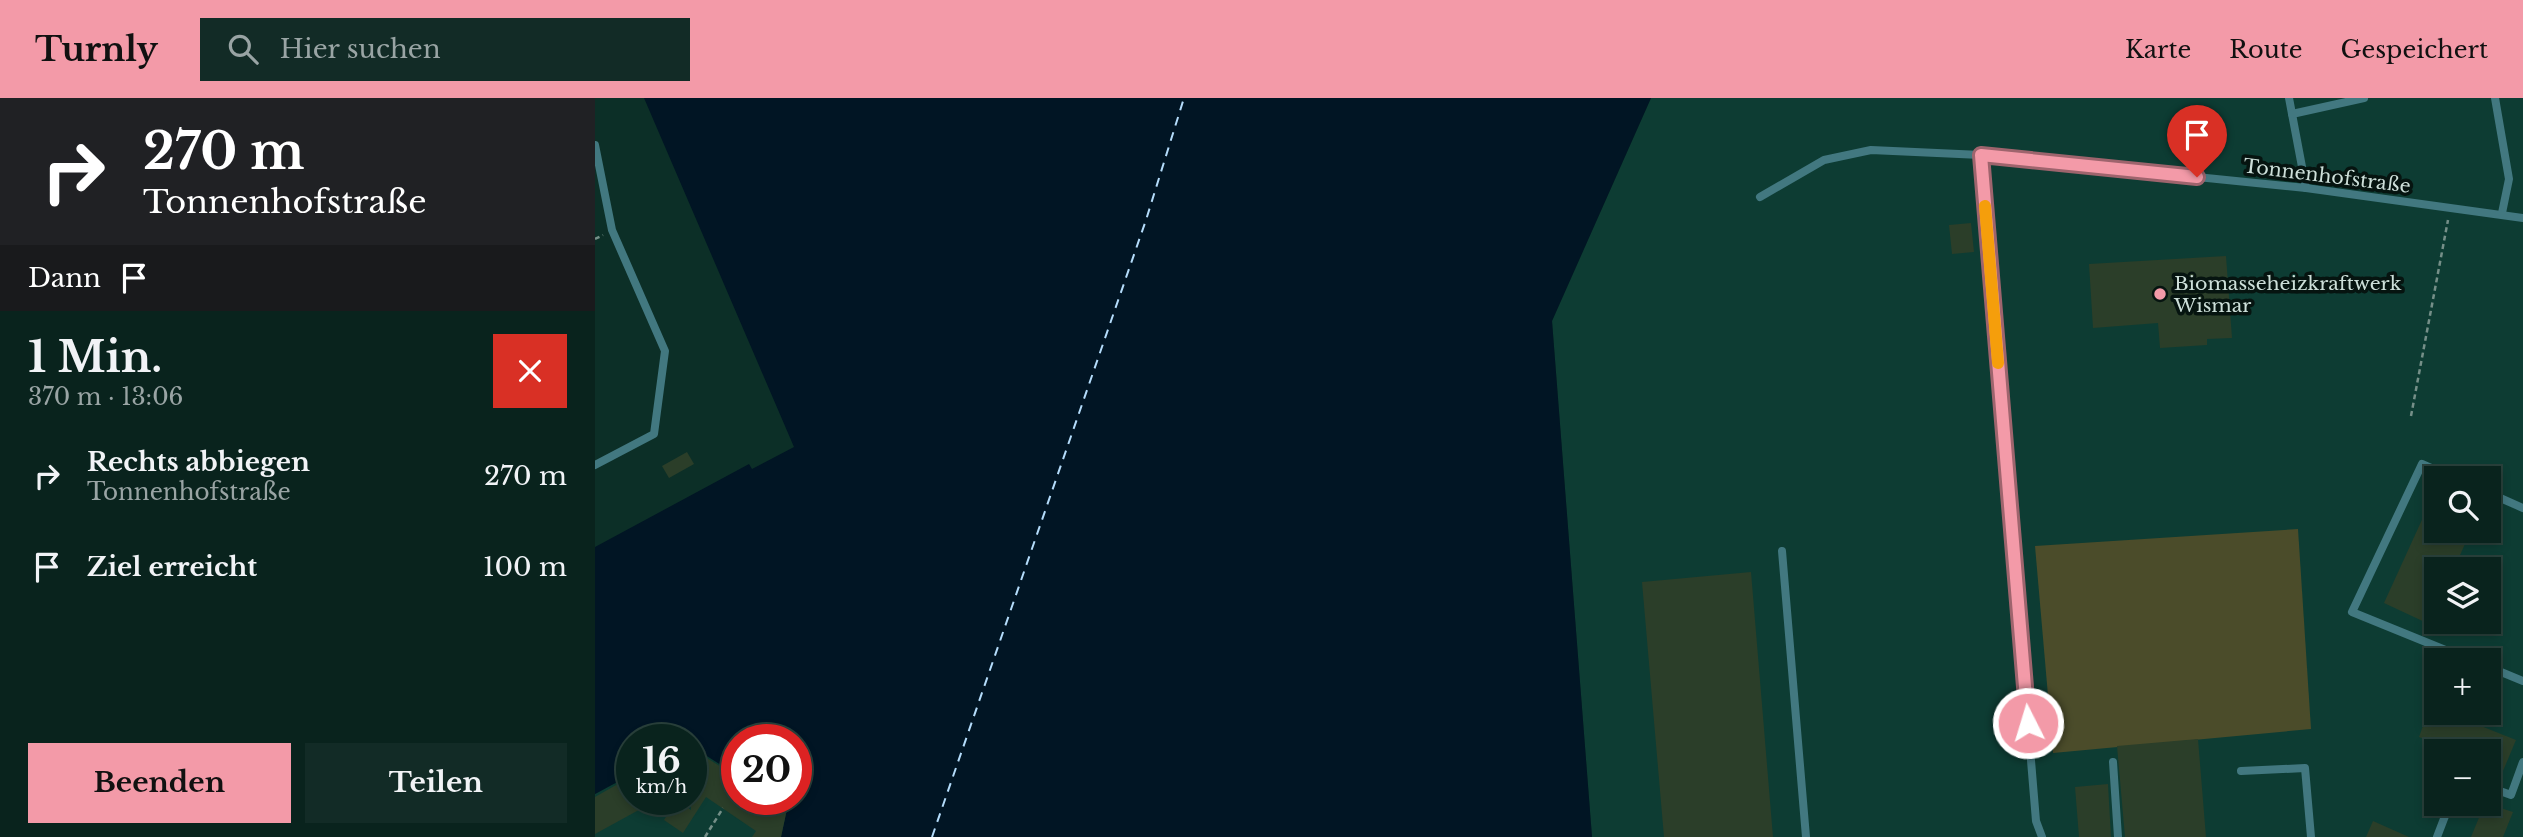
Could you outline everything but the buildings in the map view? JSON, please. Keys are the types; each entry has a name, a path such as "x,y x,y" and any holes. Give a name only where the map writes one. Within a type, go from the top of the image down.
{"lane":[{"path":"2289,98 2306,188"},
{"path":"2292,114 2364,98"},
{"path":"2494,98 2509,179 2503,213"},
{"path":"595,145 612,230 665,351 654,434 595,465"},
{"name":"Tonnenhofstraße","path":"1760,197 1824,160 1862,152 1981,155 2306,188 2503,213 2523,218"},
{"path":"1981,155 2035,810 2042,837"},
{"path":"2427,466 2422,464 2353,612 2441,648"},
{"path":"2501,498 2523,508"},
{"path":"1782,551 1806,837"},
{"path":"2501,672 2523,681"},
{"path":"2113,762 2118,837"},
{"path":"2501,791 2511,795 2523,762"},
{"path":"2241,771 2305,768 2311,837"},
{"path":"2437,837 2445,816"}],"path":[{"path":"2411,416 2451,206"},
{"path":"705,837 721,811"}],"shaded area":[{"path":"644,98 1651,98 1552,321 1592,837 781,837 786,815 812,815 812,724 721,724 721,765 707,756 707,724 616,724 616,783 595,794 595,547 749,464 752,469 794,447"},
{"path":"1651,98 2523,98 2523,837 1592,837 1552,321"},
{"path":"707,756 721,765 721,815 786,815 781,837 595,837 595,794 616,783 616,815 707,815"}],"green space":[{"path":"2298,529 2311,729 2053,753 2035,546"}],"ferry route":[{"path":"932,837 1146,220 1184,98"}],"slow traffic":[{"path":"1985,206 1998,363"}],"place":[{"name":"Biomasseheizkraftwerk Wismar","path":"2160,294"}],"route":[{"path":"2028,723 1981,155 2197,177"}]}
